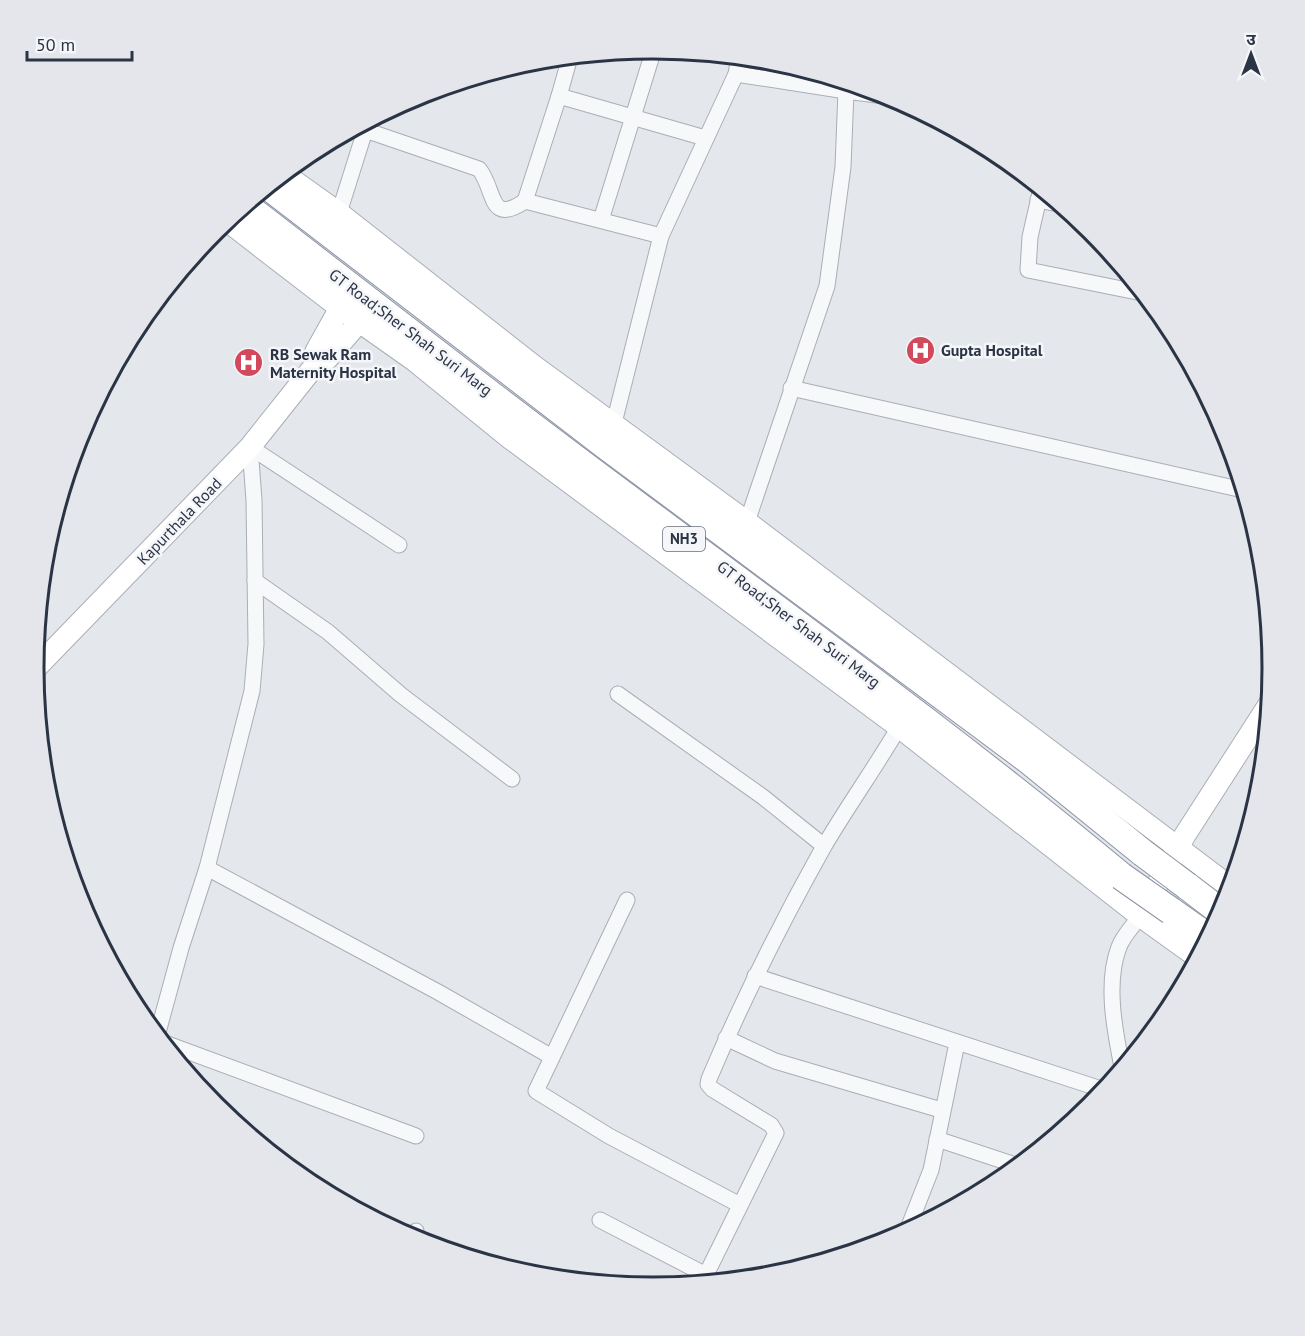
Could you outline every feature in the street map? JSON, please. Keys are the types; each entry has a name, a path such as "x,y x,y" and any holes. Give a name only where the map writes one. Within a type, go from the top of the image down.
{"highway":[{"name":"GT Road;Sher Shah Suri Marg","path":"275,191 606,445 1027,759 1143,853 1213,906"},
{"name":"GT Road;Sher Shah Suri Marg","path":"251,210 625,496 728,570 1027,797 1121,876 1201,932"}],"main road":[{"path":"291,178 534,366 747,522 1222,881"},
{"path":"234,226 340,308 415,361 511,439 899,727 1140,916 1191,952"},
{"name":"Kapurthala Road","path":"316,364 316,351 340,308"},
{"name":"Kapurthala Road","path":"44,659 250,447 316,364 327,359 359,322"},
{"path":"1140,916 1178,849 1259,721"}],"street":[{"path":"601,220 651,59"},
{"path":"372,128 479,169 495,204 504,210 511,210 525,201 568,65"},
{"path":"614,423 661,236 738,65"},
{"path":"736,74 789,82 817,82"},
{"path":"789,82 790,75"},
{"path":"842,89 849,91"},
{"path":"747,522 827,286 843,167 846,91"},
{"path":"559,96 705,138"},
{"path":"339,213 364,132"},
{"path":"1039,198 1030,237 1028,270 1129,289"},
{"path":"525,201 661,236"},
{"path":"791,388 1234,488"},
{"path":"250,447 399,545"},
{"path":"160,1026 181,948 207,868 252,691 256,644 254,500 250,447"},
{"path":"255,581 328,632 409,702 512,779"},
{"path":"618,694 763,797 824,846"},
{"path":"706,1275 776,1133 771,1125 708,1084 726,1038 755,976 824,846 899,727"},
{"path":"207,868 438,992 552,1057"},
{"path":"627,900 536,1088 539,1095 740,1205"},
{"path":"1120,1058 1112,1010 1113,983 1118,949 1140,916"},
{"path":"755,976 1094,1087"},
{"path":"726,1038 775,1061 941,1110"},
{"path":"912,1219 929,1177 941,1110 957,1043"},
{"path":"176,1047 416,1136"},
{"path":"937,1138 1007,1162"},
{"path":"600,1220 698,1275"}],"place":[{"name":"Gupta Hospital","path":"920,350"},
{"name":"RB Sewak Ram Maternity Hospital","path":"249,363"}]}
